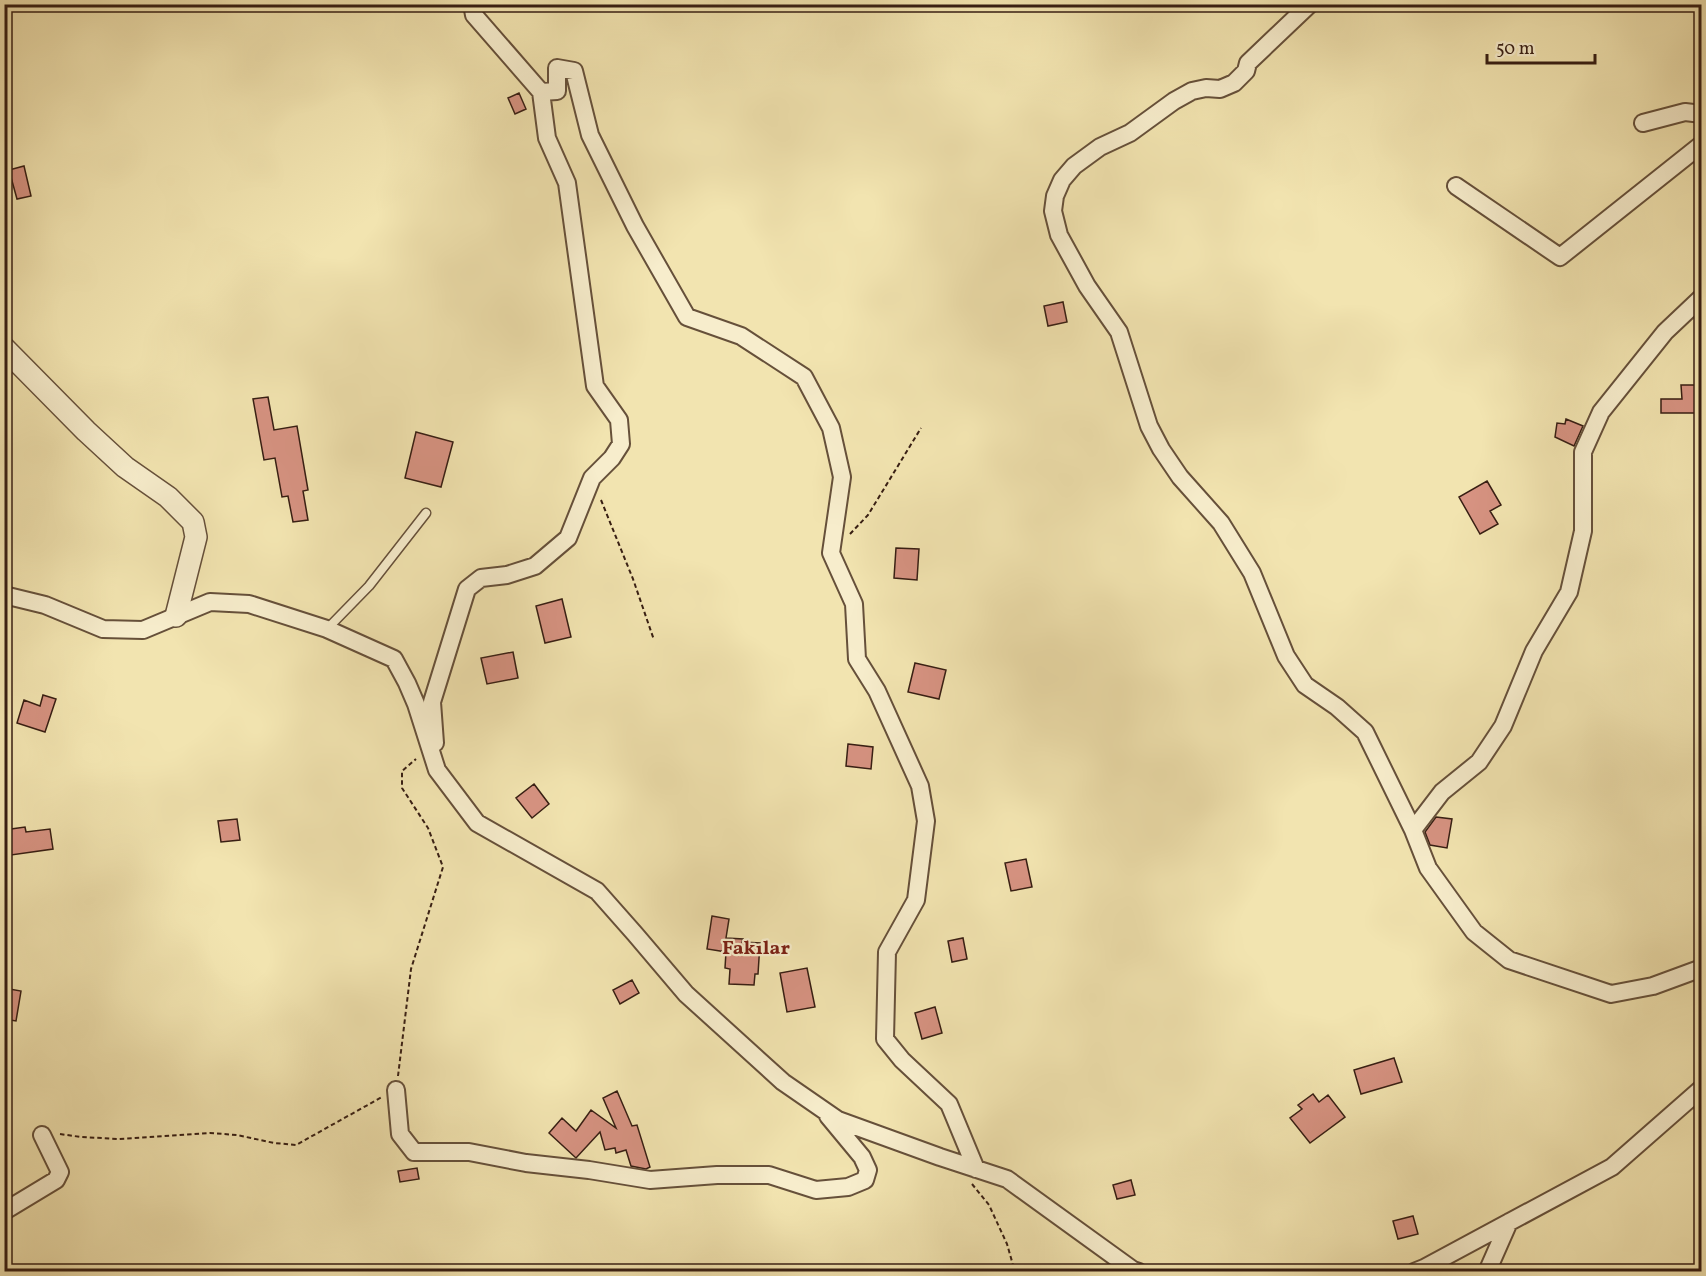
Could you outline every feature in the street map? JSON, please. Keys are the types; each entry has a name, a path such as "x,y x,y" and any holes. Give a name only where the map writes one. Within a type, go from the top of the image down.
{"street":[{"path":"437,770 432,702 467,589 481,578 507,575 535,566 568,538 592,478 612,458 621,444 619,420 595,386 567,183 548,138 541,92 474,15 472,4"},
{"path":"1310,4 1248,63 1246,71 1234,84 1220,89 1206,88 1192,91 1174,100 1130,133 1100,147 1074,166 1062,180 1055,196 1053,211 1059,235 1087,285 1119,332 1149,426 1161,449 1180,477 1221,523 1252,573 1287,656 1305,685 1337,707 1365,732 1413,830 1428,868 1474,932 1509,960 1611,994 1653,986 1701,968"},
{"path":"541,92 557,91 557,68 574,71 590,135 635,226 687,317 741,336 804,377 831,428 842,477 831,553 854,604 857,659 877,691 920,786 926,821 916,900 887,952 885,1039 902,1060 949,1104 976,1168"},
{"path":"1642,123 1685,112 1701,114"},
{"path":"1456,186 1560,257 1701,144"},
{"path":"1413,830 1442,792 1479,762 1503,726 1534,651 1569,592 1583,531 1583,452 1601,412 1665,332 1701,297"},
{"path":"4,348 125,467 168,497 193,522 196,537 176,616"},
{"path":"4,595 45,605 103,629 143,630 210,602 249,604 327,629 394,659 416,704 437,770 477,822 597,891 686,994 783,1082 838,1120 1007,1179 1133,1270 1139,1272"},
{"path":"1414,1272 1612,1167 1701,1088"},
{"path":"396,1090 400,1134 414,1152 469,1152 526,1163 650,1180 717,1175 769,1175 816,1190 848,1187 865,1180 868,1170 862,1157 821,1108"},
{"path":"4,1210 56,1180 60,1172 42,1135"},
{"path":"1487,1272 1509,1222"}],"lane":[{"path":"327,629 369,586 426,513"}],"path":[{"path":"831,553 868,515 921,428"},
{"path":"592,478 633,579 654,640"},
{"path":"42,1135 57,1133 119,1140 210,1133 237,1135 296,1146 396,1090 411,969 442,867 428,828 402,788 402,771 430,748"},
{"path":"954,1161 989,1205 1007,1244 1015,1272"}],"building":[{"path":"519,93 526,109 515,114 508,98"},
{"path":"24,166 31,196 17,199 9,170"},
{"path":"1063,302 1067,322 1048,326 1044,306"},
{"path":"1681,385 1700,385 1701,413 1661,413 1661,399 1682,399"},
{"path":"268,397 274,430 297,426 308,490 303,491 308,520 293,522 288,496 282,497 275,458 264,460 253,399"},
{"path":"1566,419 1583,426 1574,446 1555,437 1557,423 1565,424"},
{"path":"416,432 453,442 441,487 405,478"},
{"path":"1487,481 1501,505 1490,511 1498,524 1480,534 1459,497"},
{"path":"896,548 919,549 917,580 894,578"},
{"path":"562,599 571,637 545,643 536,606"},
{"path":"513,652 518,678 487,684 481,658"},
{"path":"915,663 946,670 939,699 908,692"},
{"path":"43,695 56,699 45,732 17,723 24,700 40,706"},
{"path":"848,744 873,747 871,769 846,766"},
{"path":"534,784 549,804 532,818 516,798"},
{"path":"1436,817 1452,819 1447,848 1430,845 1425,832"},
{"path":"237,819 240,840 221,842 218,821"},
{"path":"25,827 26,832 50,829 53,849 4,856 4,830"},
{"path":"1026,859 1032,887 1011,891 1005,863"},
{"path":"712,916 729,919 726,938 760,943 758,974 755,974 754,985 729,984 730,969 725,968 726,952 707,949"},
{"path":"963,938 967,959 952,962 948,941"},
{"path":"807,968 815,1007 787,1012 780,973"},
{"path":"632,980 639,993 620,1004 613,990"},
{"path":"4,988 21,991 16,1021 4,1019"},
{"path":"935,1007 942,1033 922,1039 915,1013"},
{"path":"1394,1058 1402,1082 1361,1094 1354,1070"},
{"path":"617,1091 632,1126 637,1125 650,1167 646,1169 631,1166 626,1150 616,1153 615,1148 605,1150 600,1132 576,1158 549,1133 562,1118 576,1131 591,1110 616,1128 603,1098"},
{"path":"1313,1094 1319,1102 1328,1095 1345,1117 1310,1143 1290,1118 1302,1109 1298,1105"},
{"path":"417,1168 419,1179 400,1182 398,1171"},
{"path":"1131,1180 1135,1195 1117,1199 1113,1185"},
{"path":"1413,1216 1418,1234 1398,1239 1393,1221"}],"district":[{"name":"Fakılar","path":"756,949"}]}
